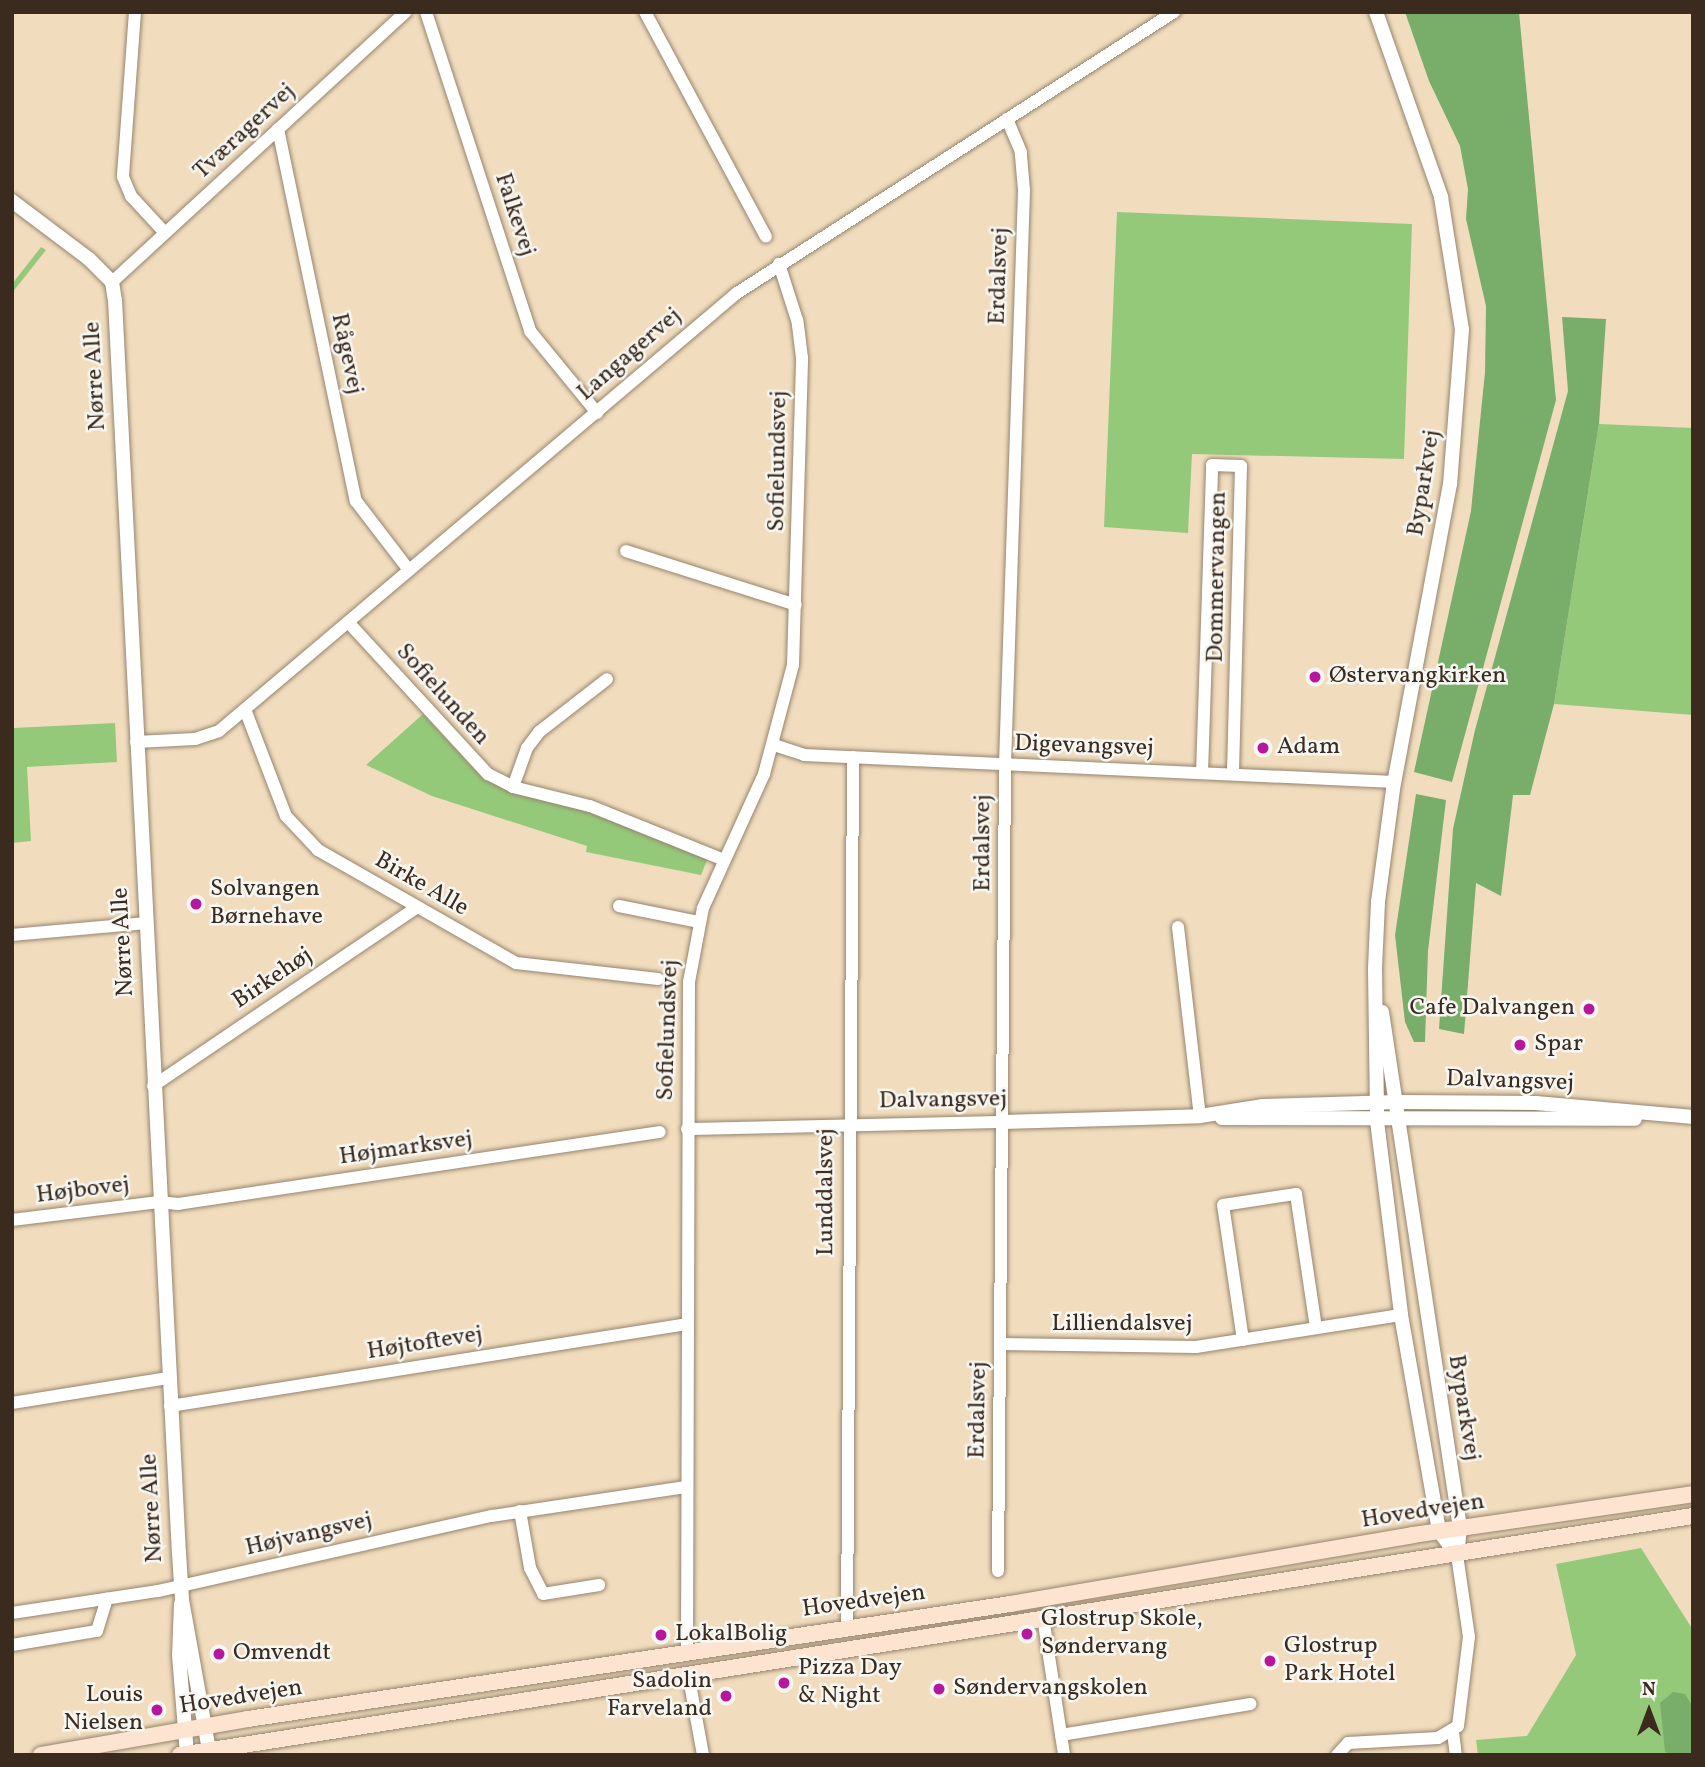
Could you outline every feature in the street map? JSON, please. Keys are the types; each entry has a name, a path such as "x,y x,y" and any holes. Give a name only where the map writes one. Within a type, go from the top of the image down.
{"main road":[{"name":"Hovedvejen","path":"41,1755 206,1726 847,1627 1439,1531 1693,1494"},
{"name":"Hovedvejen","path":"184,1754 210,1753 1043,1617 1457,1555 1693,1516"},
{"path":"688,1674 699,1660 762,1649 825,1630"}],"street":[{"path":"135,12 123,177 131,196 165,233"},
{"name":"Tværagervej","path":"112,282 406,12"},
{"name":"Falkevej","path":"426,12 530,331 597,413"},
{"name":"Langagervej","path":"136,742 195,739 219,731 246,712 705,318 779,264 1174,12"},
{"name":"Byparkvej","path":"1376,12 1441,197 1462,329 1450,484 1394,782 1378,902 1374,969 1377,1121 1401,1315 1439,1531 1457,1555"},
{"path":"647,13 766,237"},
{"name":"Erdalsvej","path":"998,1571 1005,764 1024,190 1021,152 1007,119"},
{"name":"Rågevej","path":"278,129 356,501 409,570"},
{"path":"12,201 112,282"},
{"name":"Sofielundsvej","path":"687,1651 685,1487 689,982 699,922 722,859 774,745 793,665 802,358 797,320 779,264"},
{"name":"Nørre Alle","path":"112,282 168,1378 182,1593 210,1753"},
{"name":"Dommervangen","path":"1202,773 1212,465 1241,466 1233,774"},
{"path":"626,551 796,605"},
{"name":"Sofielunden","path":"348,622 470,759 513,787 590,806 722,859"},
{"name":"Sofielunden","path":"513,787 527,748 538,732 607,679"},
{"name":"Birke Alle","path":"246,712 286,816 318,850 516,963 658,979"},
{"name":"Digevangsvej","path":"774,745 798,754 1394,782"},
{"name":"Lunddalsvej","path":"847,1627 853,757"},
{"path":"618,906 699,922"},
{"name":"Birkehøj","path":"153,1086 417,907"},
{"path":"12,935 146,923"},
{"path":"1178,927 1200,1116"},
{"name":"Byparkvej","path":"1374,969 1398,1102 1460,1528 1457,1555"},
{"name":"Dalvangsvej","path":"687,1129 1200,1116 1377,1121 1693,1117 1536,1103 1398,1102 1263,1106 1200,1116"},
{"name":"Højmarksvej","path":"159,1202 192,1202 660,1132"},
{"path":"1243,1340 1223,1205 1296,1194 1316,1328"},
{"name":"Højbovej","path":"12,1220 159,1202"},
{"name":"Lilliendalsvej","path":"1001,1344 1161,1350 1401,1315"},
{"name":"Højtoftevej","path":"170,1406 687,1324"},
{"path":"12,1402 168,1378"},
{"name":"Højvangsvej","path":"12,1613 107,1598 182,1593 520,1511 685,1487"},
{"path":"520,1511 530,1568 543,1594 599,1585"},
{"path":"1337,1755 1348,1743 1438,1738 1453,1732 1461,1720 1469,1637 1457,1555"},
{"name":"Nørre Alle","path":"182,1593 178,1624 184,1754"},
{"path":"12,1645 97,1632 107,1598"},
{"path":"1043,1617 1064,1755"},
{"path":"688,1674 703,1755"},
{"path":"1061,1735 1250,1704"},
{"path":"1453,1732 1456,1755"}],"green space":[{"path":"1405,12 1519,12 1556,400 1452,782 1414,772 1471,511 1485,372 1486,306 1466,219 1468,189 1460,146 1429,81"},
{"path":"1117,212 1412,224 1404,459 1192,454 1188,533 1104,527"},
{"path":"41,247 46,250 12,293 12,284"},
{"path":"1562,317 1606,319 1599,424 1554,704 1530,795 1513,795 1501,896 1476,883 1464,1034 1439,1029 1453,829 1475,730 1568,391"},
{"path":"1599,424 1693,428 1693,715 1554,704"},
{"path":"12,695 14,728 115,723 117,762 27,767 31,841 12,843"},
{"path":"423,714 481,776 507,789 587,810 708,858 701,875 586,852 587,846 432,796 366,765"},
{"path":"1416,794 1446,800 1428,951 1425,1042 1414,1042 1405,1022 1395,935"},
{"path":"1641,1548 1693,1630 1693,1755 1478,1755 1476,1740 1527,1736 1576,1655 1556,1564"},
{"path":"1673,1692 1685,1694 1693,1707 1693,1755 1668,1755 1665,1751 1660,1703"}],"place":[{"name":"Østervangkirken","path":"1315,677"},
{"name":"Adam","path":"1263,748"},
{"name":"Solvangen Børnehave","path":"196,904"},
{"name":"Cafe Dalvangen","path":"1589,1009"},
{"name":"Spar","path":"1520,1045"},
{"name":"Glostrup Skole, Søndervang","path":"1027,1634"},
{"name":"LokalBolig","path":"661,1635"},
{"name":"Omvendt","path":"219,1654"},
{"name":"Glostrup Park Hotel","path":"1270,1661"},
{"name":"Pizza Day & Night","path":"784,1683"},
{"name":"Søndervangskolen","path":"939,1689"},
{"name":"Sadolin Farveland","path":"726,1696"},
{"name":"Louis Nielsen","path":"157,1710"}]}
